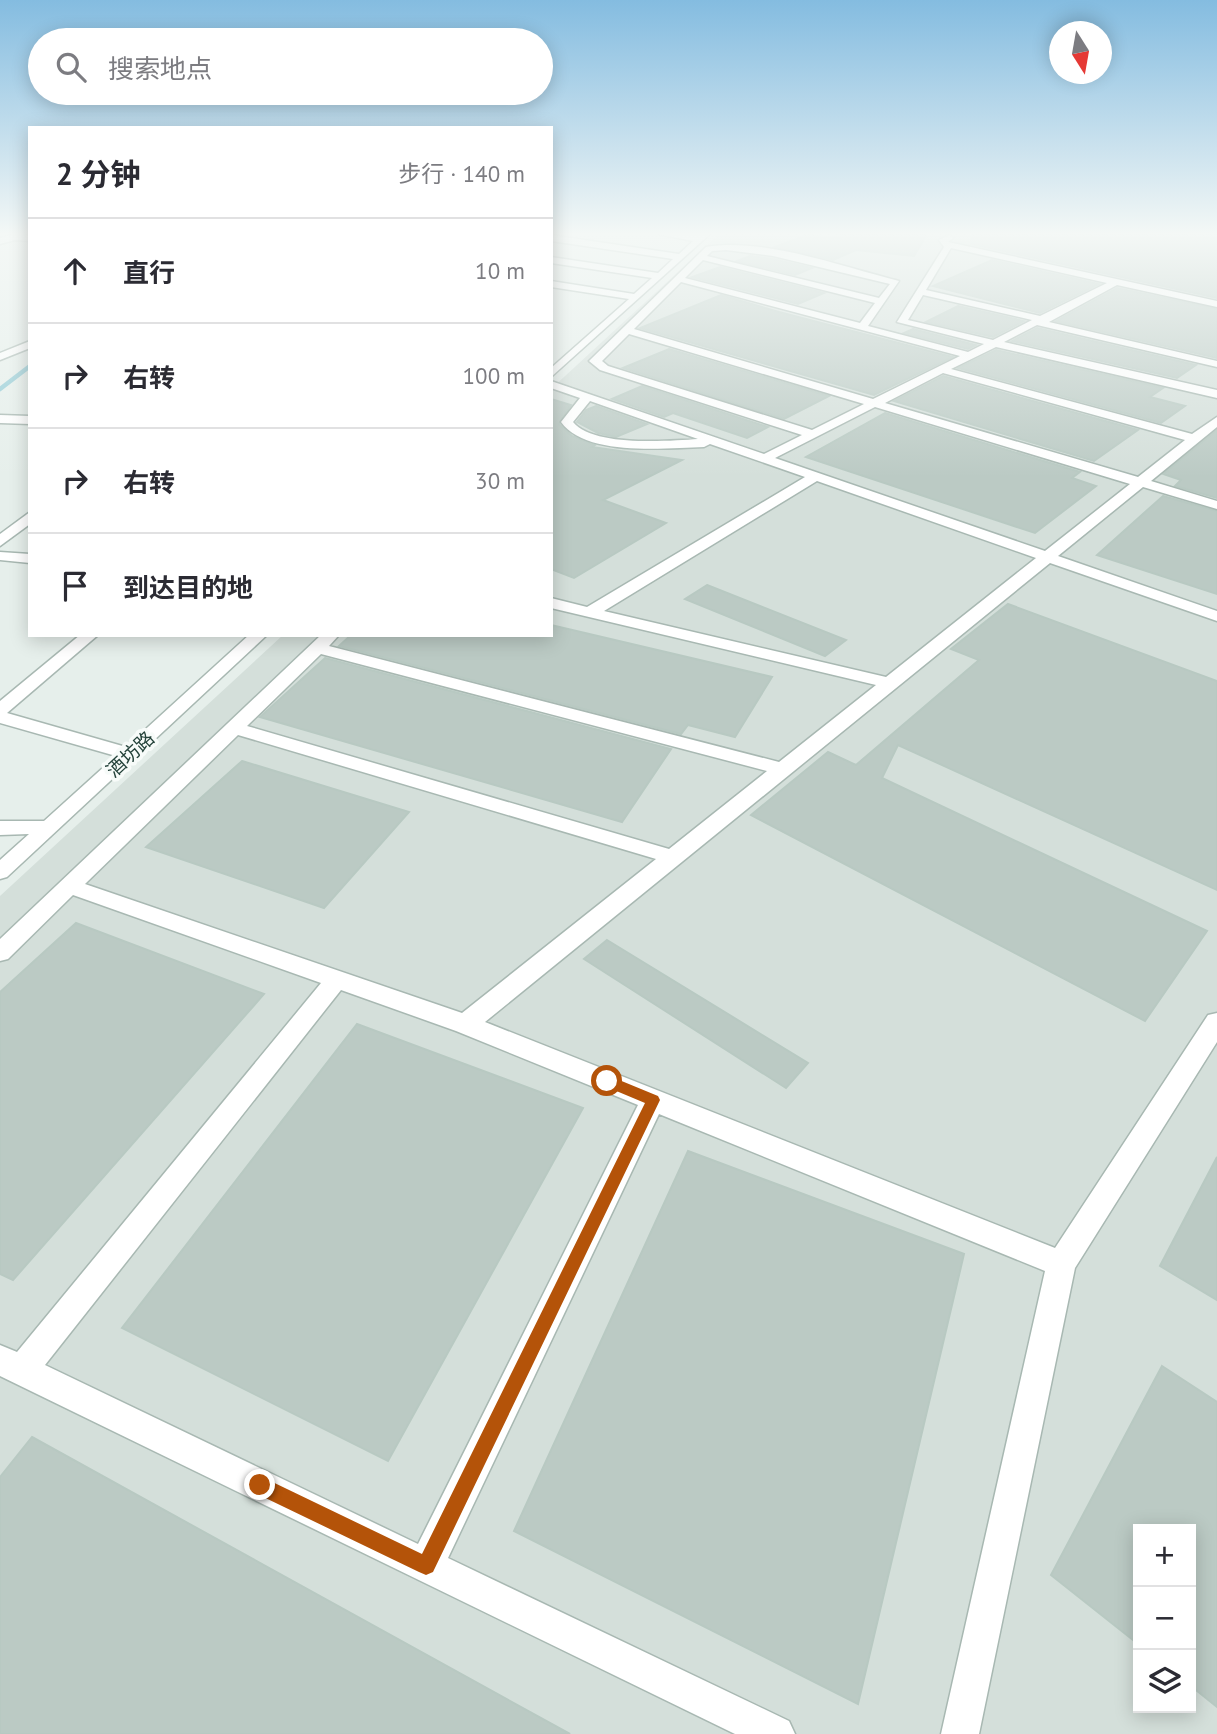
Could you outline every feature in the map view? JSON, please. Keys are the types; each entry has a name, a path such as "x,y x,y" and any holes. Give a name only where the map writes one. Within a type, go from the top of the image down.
{"street":[{"path":"553,372 616,315"},
{"path":"643,315 595,361 598,365 813,435"},
{"path":"816,315 972,356"},
{"path":"862,327 872,315"},
{"path":"906,315 902,322 997,344 1204,373"},
{"path":"1017,315 1204,373 1217,394"},
{"path":"763,459 1054,315"},
{"path":"627,330 1217,505"},
{"path":"0,357 28,345"},
{"path":"943,370 1195,439"},
{"path":"553,385 1217,616"},
{"path":"587,397 567,422 572,432 580,436 637,445 717,443"},
{"path":"0,419 28,420"},
{"path":"466,1024 1217,421"},
{"path":"590,612 815,477"},
{"path":"0,542 28,518"},
{"path":"0,556 28,559"},
{"path":"553,603 890,683"},
{"path":"0,710 88,637"},
{"name":"酒坊路","path":"0,872 257,637"},
{"path":"0,953 325,642 782,769"},
{"path":"0,717 130,754"},
{"path":"234,728 672,858"},
{"path":"0,828 51,827"},
{"path":"69,886 466,1024 1061,1264"},
{"path":"337,979 11,1365 776,1734"},
{"path":"960,1734 1061,1264 1217,1022"},
{"path":"426,1565 653,1100"}],"shaded area":[{"path":"631,315 1217,315 1217,1734 0,1734 0,896 281,637 553,637 553,387"}],"building":[{"path":"672,315 790,315 953,357 874,395 640,328"},
{"path":"940,315 997,315 1024,321 993,337 926,322"},
{"path":"1067,315 1217,315 1217,358 1056,321"},
{"path":"1037,328 1196,365 1177,378 1012,341"},
{"path":"913,329 976,345 968,349 904,333"},
{"path":"669,349 829,396 784,419 623,368"},
{"path":"996,350 1163,388 1150,397 1185,406 1161,423 958,368"},
{"path":"943,376 1138,430 1094,461 894,401"},
{"path":"642,386 768,427 747,438 673,413 664,417 612,399"},
{"path":"553,400 571,405 559,424 572,436 595,445 592,447 682,460 603,500 666,523 574,578 553,570"},
{"path":"596,406 647,424 616,437 598,433 577,422 586,410"},
{"path":"885,413 1080,472 1072,478 1096,486 1035,533 806,457"},
{"path":"1217,430 1217,498 1175,486 1181,480 1163,474"},
{"path":"1163,496 1217,511 1217,594 1097,555"},
{"path":"707,585 846,640 825,656 685,599"},
{"path":"1008,604 1217,681 1217,890 898,745 882,778 1207,931 1145,1021 751,815 828,752 856,765 979,660 951,649"},
{"path":"553,625 772,677 735,737 688,725 681,734 339,646 349,637 553,637"},
{"path":"325,658 671,749 622,822 260,717"},
{"path":"242,761 409,812 324,908 146,847"},
{"path":"76,923 264,994 13,1280 0,1274 0,992"},
{"path":"607,940 808,1063 786,1088 584,959"},
{"path":"357,1024 583,1108 388,1461 122,1328"},
{"path":"688,1151 964,1254 858,1704 514,1531"},
{"path":"1217,1157 1217,1300 1160,1266"},
{"path":"1162,1366 1217,1402 1217,1707 1196,1690 1196,1524 1133,1524 1133,1640 1051,1575"},
{"path":"32,1437 570,1734 0,1734 0,1477"}],"waterway":[{"path":"0,389 28,368"}],"route":[{"path":"260,1485 426,1565 653,1100 607,1081"}]}
